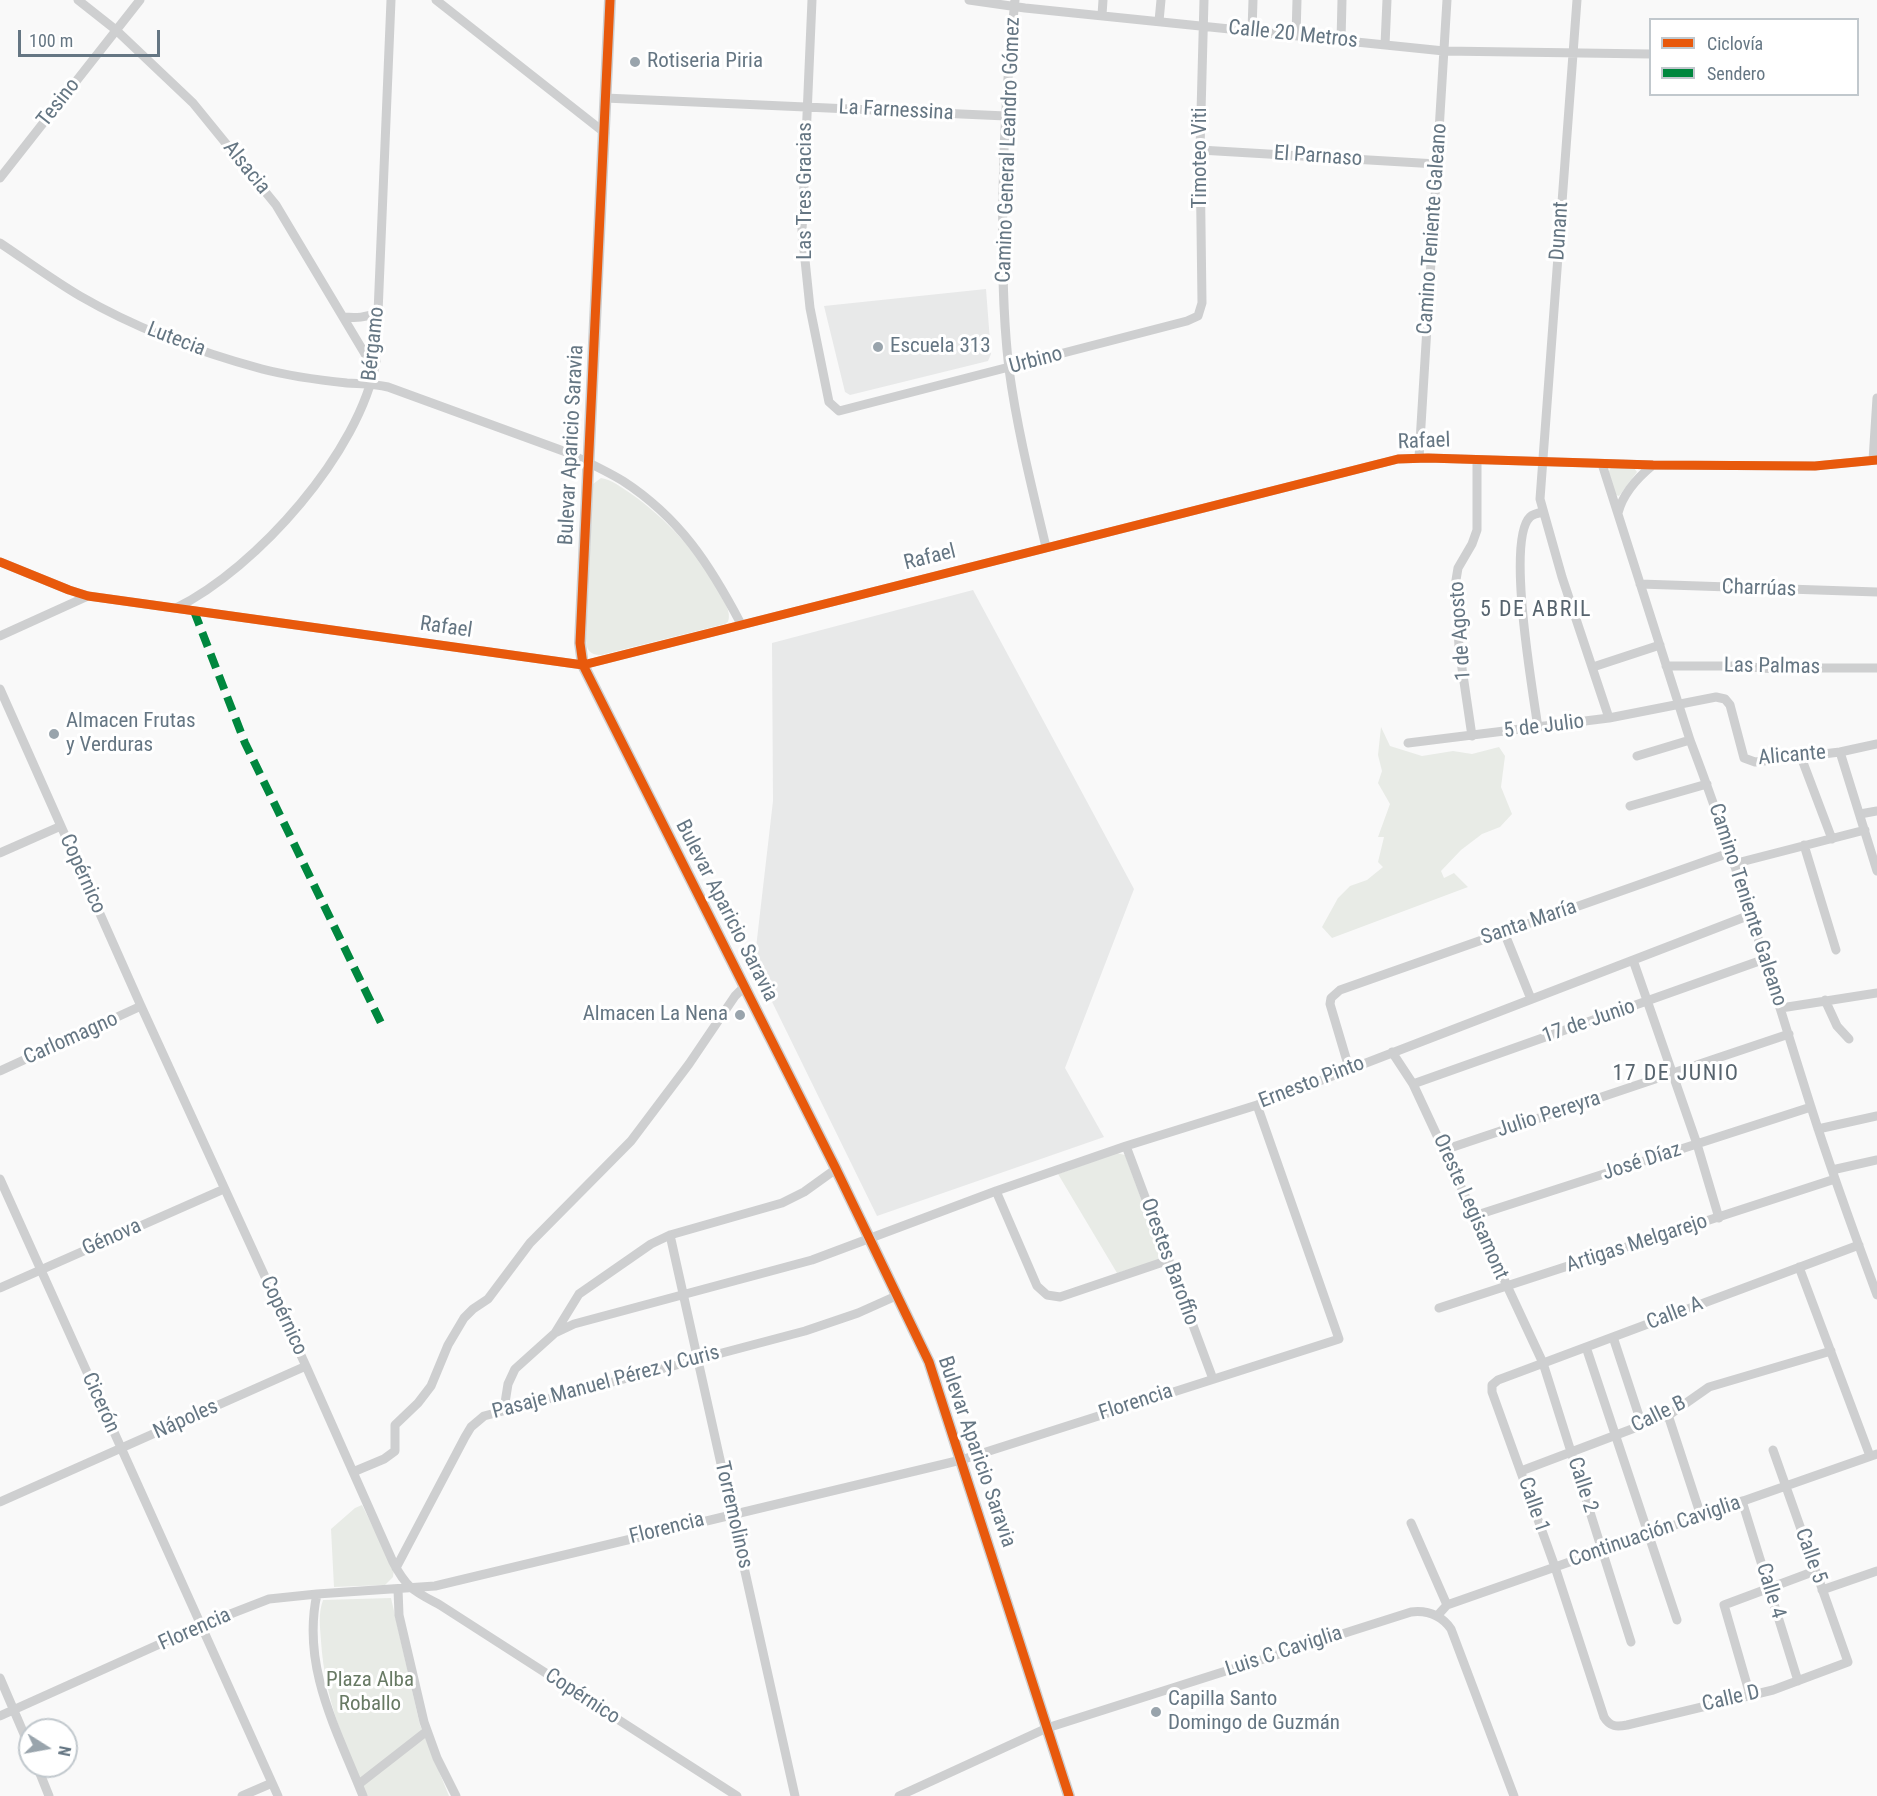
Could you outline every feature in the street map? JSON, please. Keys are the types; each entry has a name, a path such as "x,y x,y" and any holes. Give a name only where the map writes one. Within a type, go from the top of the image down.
{"street":[{"name":"Alsacia","path":"78,0 117,30 193,103 276,205 374,369"},
{"name":"Tesino","path":"0,178 140,0"},
{"name":"Bérgamo","path":"175,609 199,595 245,560 291,514 341,446 372,383 378,312 392,0"},
{"path":"436,0 605,133"},
{"name":"Bulevar Aparicio Saravia","path":"610,0 580,643 583,665 836,1169 929,1362 1069,1796"},
{"name":"Las Tres Gracias","path":"812,0 802,231 810,308 829,402 839,411"},
{"name":"Calle 20 Metros","path":"969,0 1444,51 1649,54"},
{"path":"1102,15 1103,0"},
{"path":"1159,21 1161,0"},
{"name":"Timoteo Viti","path":"1198,316 1202,303 1200,150 1204,0"},
{"path":"1252,31 1253,0"},
{"path":"1296,36 1298,0"},
{"path":"1341,41 1342,0"},
{"path":"1385,45 1387,0"},
{"name":"Camino Teniente Galeano","path":"1419,458 1447,0"},
{"name":"Dunant","path":"1577,0 1540,499 1609,718"},
{"name":"Camino General Leandro Gómez","path":"1014,4 1006,116 1002,245 1004,307 1009,368 1027,467 1046,547"},
{"name":"La Farnessina","path":"606,98 1006,116"},
{"name":"El Parnaso","path":"1200,150 1437,164"},
{"name":"Lutecia","path":"0,243 80,296 192,348 292,376 349,383 372,383"},
{"path":"343,317 363,317 378,312"},
{"name":"Urbino","path":"839,411 1187,321 1198,316"},
{"path":"372,383 566,452 625,483 668,517 702,555 741,624"},
{"path":"1875,460 1877,398"},
{"name":"Rafael","path":"0,562 88,596 583,665 1384,462 1419,458 1602,464 1815,466 1875,460"},
{"name":"1 de Agosto","path":"1472,736 1459,648 1456,580 1458,567 1472,544 1477,530 1477,459"},
{"name":"Camino Teniente Galeano","path":"1602,464 1690,740 1765,958 1818,1129 1877,1295"},
{"path":"1618,515 1624,497 1641,475 1653,465"},
{"path":"1538,728 1519,587 1520,558 1527,520 1534,514 1543,512"},
{"name":"Charrúas","path":"1640,584 1877,592"},
{"path":"0,636 88,596"},
{"path":"1593,668 1660,645"},
{"name":"Las Palmas","path":"1666,666 1738,666 1787,670 1877,669"},
{"name":"Copérnico","path":"0,689 396,1568 409,1588 440,1605 737,1796"},
{"name":"Alicante","path":"1678,703 1716,697 1725,699 1730,705 1744,758 1749,762 1840,752 1877,744"},
{"name":"5 de Julio","path":"1408,743 1609,718 1678,703"},
{"path":"1637,756 1690,740"},
{"path":"1840,752 1877,871"},
{"path":"1800,757 1832,839"},
{"path":"1630,806 1707,784"},
{"path":"1860,814 1877,811"},
{"path":"0,854 61,826"},
{"path":"1732,864 1865,830"},
{"path":"1804,845 1836,950"},
{"name":"Santa María","path":"1349,1068 1331,1010 1331,998 1340,990 1729,853"},
{"name":"Ernesto Pinto","path":"555,1334 574,1324 812,1260 996,1191 1126,1146 1257,1106 1349,1068 1750,915"},
{"path":"1504,932 1531,999"},
{"name":"17 de Junio","path":"1413,1084 1648,1002 1765,958"},
{"path":"1633,960 1698,1144 1719,1218"},
{"path":"353,1472 384,1459 395,1451 395,1425 418,1403 431,1386 440,1362 464,1318 488,1299 530,1243 631,1141 689,1064 735,996 744,987"},
{"path":"1781,1008 1877,993"},
{"path":"1825,1000 1837,1026 1849,1039"},
{"name":"Carlomagno","path":"0,1071 141,1006"},
{"name":"Julio Pereyra","path":"1444,1150 1789,1034"},
{"name":"Oreste Legisamont","path":"1392,1052 1413,1084 1543,1364"},
{"name":"Florencia","path":"0,1716 202,1625 269,1599 435,1586 961,1460 1339,1339 1257,1106"},
{"name":"José Díaz","path":"1474,1216 1811,1107"},
{"path":"1818,1129 1877,1116"},
{"name":"Orestes Baroffio","path":"1126,1146 1213,1379"},
{"name":"Artigas Melgarejo","path":"1439,1308 1719,1218 1877,1160"},
{"path":"504,1409 508,1384 515,1369 555,1334 579,1294 651,1244 670,1235 782,1203 804,1192 836,1169"},
{"name":"Cicerón","path":"0,1179 278,1796"},
{"name":"Génova","path":"0,1288 224,1189"},
{"path":"996,1191 1037,1286 1047,1295 1060,1297 1168,1260"},
{"name":"Torremolinos","path":"670,1235 795,1796"},
{"name":"Calle A","path":"1492,1385 1498,1380 1858,1245"},
{"path":"1799,1267 1830,1351 1873,1455"},
{"name":"Pasaje Manuel Pérez y Curis","path":"396,1568 471,1427 484,1416 805,1331 896,1296"},
{"path":"1613,1337 1642,1425"},
{"path":"1586,1347 1677,1620"},
{"name":"Calle B","path":"1521,1471 1668,1415 1709,1387 1830,1351"},
{"name":"Calle 2","path":"1543,1364 1631,1641"},
{"name":"Nápoles","path":"0,1502 306,1366"},
{"name":"Calle 1","path":"1492,1385 1492,1392 1555,1567 1604,1717 1612,1725"},
{"path":"1668,1415 1701,1516"},
{"name":"Calle 5","path":"1773,1450 1848,1662"},
{"name":"Continuación Caviglia","path":"1437,1616 1447,1605 1873,1455"},
{"name":"Calle 4","path":"1742,1501 1798,1681"},
{"path":"1411,1523 1447,1605"},
{"path":"1750,1695 1725,1605 1815,1571"},
{"path":"1822,1590 1877,1571"},
{"path":"398,1589 399,1615 426,1731 456,1796"},
{"path":"317,1594 313,1627 320,1678 330,1719 362,1796"},
{"name":"Luis C Caviglia","path":"899,1796 1047,1728 1411,1612 1424,1611 1437,1616"},
{"path":"1437,1616 1447,1624 1455,1636 1514,1796"},
{"name":"Calle D","path":"1612,1725 1618,1727 1628,1725 1750,1695 1798,1681 1848,1662"},
{"path":"0,1678 18,1718"},
{"path":"358,1784 426,1731"},
{"path":"42,1778 49,1796"},
{"path":"242,1796 272,1783"}],"shaded area":[{"path":"986,289 991,354 988,361 850,395 845,392 824,306"},
{"path":"973,590 1134,889 1065,1068 1104,1137 877,1216 754,965 773,801 772,643"}],"green space":[{"path":"1611,468 1634,468 1637,472 1619,496 1616,495 1608,472"},
{"path":"601,478 616,484 644,503 691,550 719,592 728,610 728,622 601,655 589,651 586,638 593,484"},
{"path":"1381,727 1390,746 1422,756 1453,751 1472,754 1499,747 1505,756 1501,787 1512,814 1500,827 1482,834 1461,850 1441,871 1444,878 1454,873 1468,887 1332,938 1322,927 1338,898 1350,886 1367,880 1383,867 1378,862 1384,837 1378,837 1390,804 1378,783 1382,771 1378,755"},
{"path":"1117,1153 1125,1155 1162,1255 1160,1260 1117,1273 1058,1174"},
{"path":"362,1505 394,1569 393,1577 385,1585 334,1587 331,1529 355,1508"},
{"name":"Plaza Alba Roballo","path":"391,1598 420,1725 449,1796 367,1796 343,1739 331,1702 321,1641 320,1615 323,1600"}],"marked path":[{"path":"194,611 245,743 383,1027"}],"cycle path":[{"path":"610,0 580,643 583,665 836,1169 929,1362 1069,1796"},
{"path":"0,562 88,596 583,665 1398,459 1815,466 1877,460"}],"place":[{"name":"Rotiseria Piria","path":"635,62"},
{"name":"Escuela 313","path":"878,347"},
{"name":"Almacen Frutas y Verduras","path":"54,734"},
{"name":"Almacen La Nena","path":"740,1015"},
{"name":"Capilla Santo Domingo de Guzmán","path":"1156,1712"}],"district":[{"name":"5 DE ABRIL","path":"1536,610"},
{"name":"17 DE JUNIO","path":"1676,1074"}]}
